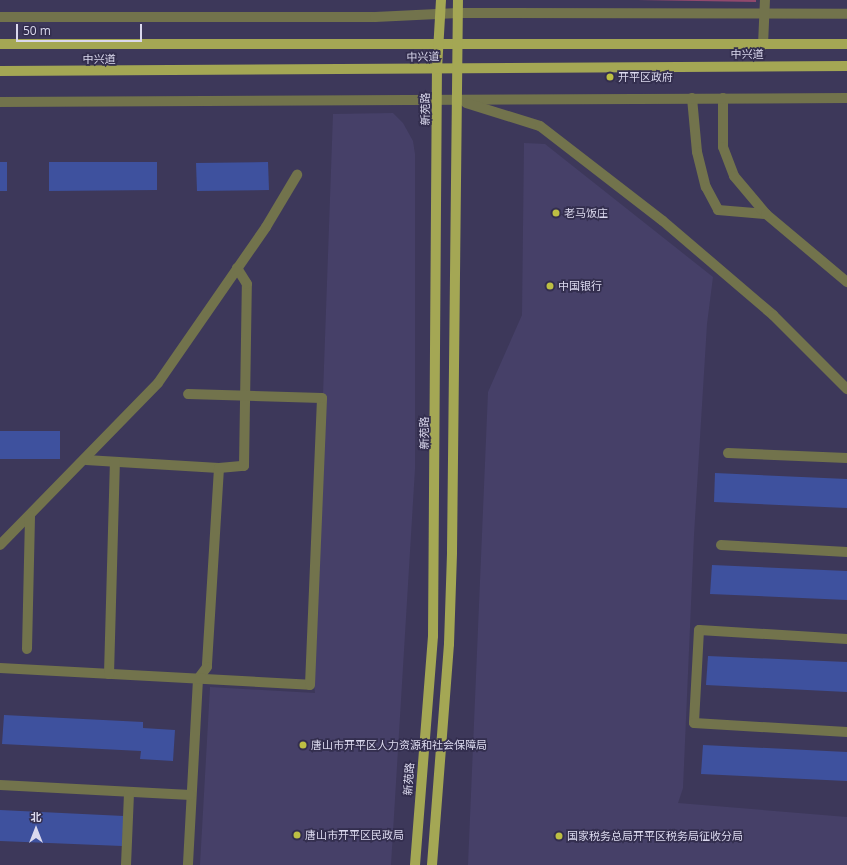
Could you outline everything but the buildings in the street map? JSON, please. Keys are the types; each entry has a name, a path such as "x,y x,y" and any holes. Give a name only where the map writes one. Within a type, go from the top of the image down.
{"main road":[{"name":"新苑路","path":"415,865 433,636 437,69 438,42 442,13 441,0"},
{"path":"432,865 449,644 458,0"},
{"name":"中兴道","path":"0,44 438,42 763,45 847,44"},
{"name":"中兴道","path":"0,71 847,66"}],"street":[{"path":"763,45 763,14 765,0"},
{"path":"0,17 375,17 442,13 847,14"},
{"path":"692,98 697,152 706,187 718,210 766,214"},
{"path":"723,98 723,147 734,176 766,214 847,282"},
{"path":"0,102 847,98"},
{"path":"456,100 540,126 664,221 762,305 847,390"},
{"path":"0,545 86,460 158,383 237,268 297,176"},
{"path":"86,460 219,468 244,466 247,284 237,268"},
{"path":"0,668 310,685 322,398 188,394"},
{"path":"728,452 847,458"},
{"path":"109,674 115,462"},
{"path":"188,865 198,678 207,666 219,468"},
{"path":"27,649 30,515"},
{"path":"721,545 847,552"},
{"path":"847,639 700,630 694,723 847,732"},
{"path":"0,785 192,795"},
{"path":"126,865 129,792"}],"shaded area":[{"path":"637,0 756,0 756,2"},
{"path":"393,113 403,123 413,141 415,154 415,469 391,865 200,865 210,687 315,693 313,675 333,114"},
{"path":"524,143 545,144 713,277 707,324 694,535 683,788 678,803 847,817 847,865 468,865 488,392 522,315"}],"place":[{"name":"开平区政府","path":"610,77"},
{"name":"老马饭庄","path":"556,213"},
{"name":"中国银行","path":"550,286"},
{"name":"唐山市开平区人力资源和社会保障局","path":"303,745"},
{"name":"唐山市开平区民政局","path":"297,835"},
{"name":"国家税务总局开平区税务局征收分局","path":"559,836"}]}
